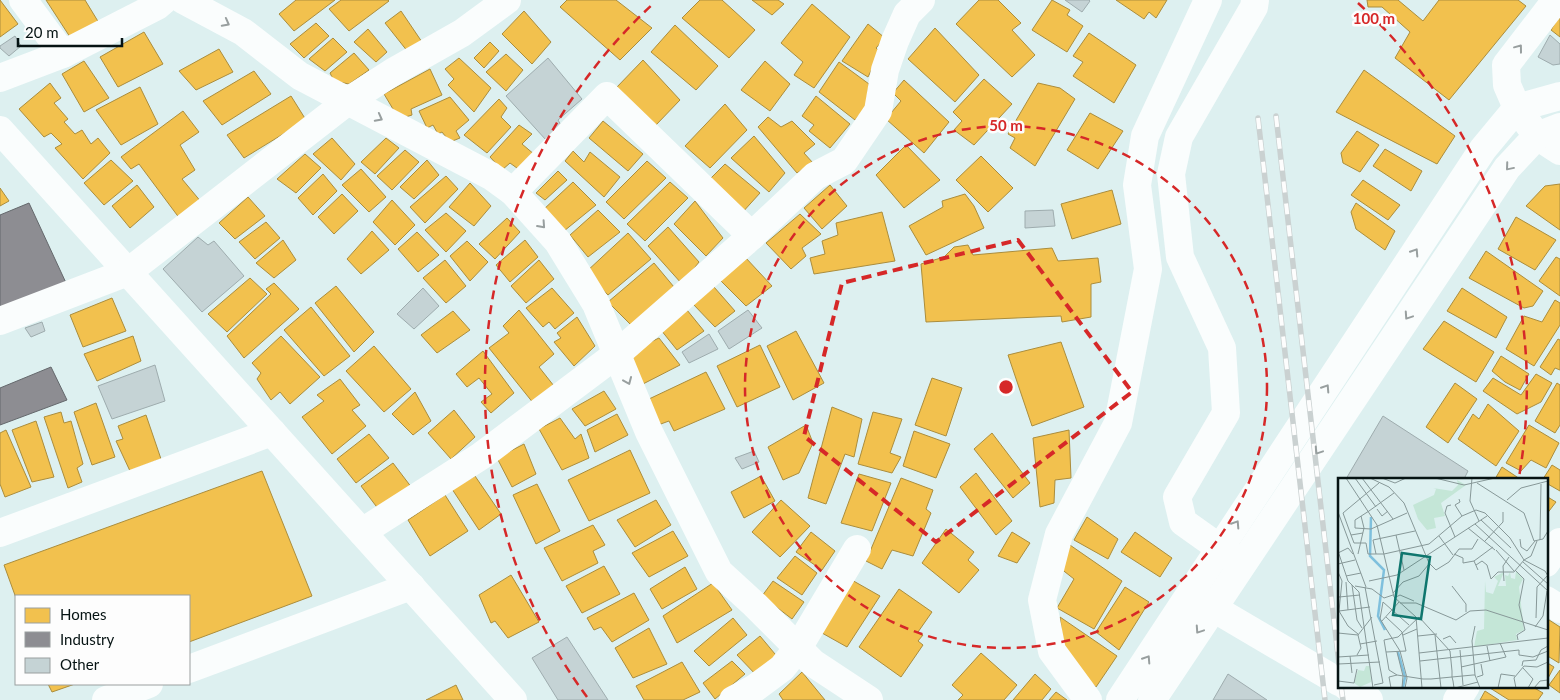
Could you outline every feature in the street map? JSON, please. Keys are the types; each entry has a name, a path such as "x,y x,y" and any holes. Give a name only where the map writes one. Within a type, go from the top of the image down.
{"street":[{"path":"23,0 63,54"},
{"path":"0,78 63,54 157,6 164,0"},
{"path":"184,0 243,32 300,76 491,176 513,192 558,242 596,304 649,432 719,572 756,605 813,663 869,700"},
{"path":"0,321 128,272 348,101 393,72 462,33 507,0"},
{"path":"362,532 481,456 617,354 752,236 815,176 844,162 878,111 885,70 895,41 907,14 921,0"},
{"path":"1088,700 1052,651 1042,600 1059,534 1118,423 1148,269 1138,185 1145,136 1208,0"},
{"path":"1242,564 1182,522 1177,497 1226,413 1222,348 1180,257 1172,174 1179,137 1254,8 1255,0"},
{"path":"1556,0 1506,65 1506,85 1517,108 1549,132 1560,151"},
{"path":"513,192 607,96 752,236"},
{"path":"1120,700 1484,149 1517,108 1560,96"},
{"path":"0,130 513,700"},
{"path":"1152,700 1507,168 1549,132"},
{"path":"0,533 272,432"},
{"path":"1548,560 1560,542"},
{"path":"733,700 755,688 782,668 798,648 857,549"},
{"path":"190,669 410,586"},
{"path":"1548,601 1560,609"},
{"path":"1213,608 1338,681"},
{"path":"106,700 147,685"},
{"path":"1349,688 1369,700"},
{"path":"1457,700 1465,688"}],"highlighted area":[{"path":"1018,240 1132,392 936,542 804,436 842,283"}],"building: Homes":[{"path":"0,0 18,24 0,37"},
{"path":"46,0 85,0 99,23 70,37"},
{"path":"296,0 335,0 294,31 279,14"},
{"path":"341,0 389,1 349,31 329,9"},
{"path":"567,0 616,0 652,28 620,60 560,7"},
{"path":"700,0 722,0 755,30 729,58 682,18"},
{"path":"752,0 778,0 784,4 772,15"},
{"path":"979,0 998,0 1021,23 1012,30 1035,55 1012,77 956,24"},
{"path":"1052,0 1070,10 1067,15 1083,26 1067,52 1032,30"},
{"path":"1116,0 1167,0 1156,18 1149,12 1144,19"},
{"path":"1367,0 1398,0 1423,21 1439,0 1518,0 1526,6 1449,100 1395,58 1410,32 1382,7 1368,7"},
{"path":"812,4 850,37 814,88 794,75 803,62 781,43"},
{"path":"401,11 422,42 408,52 385,23"},
{"path":"524,11 551,42 532,64 502,34"},
{"path":"1560,15 1560,37 1551,30"},
{"path":"316,23 329,36 304,58 290,44"},
{"path":"868,24 885,38 876,48 880,52 868,77 842,61"},
{"path":"675,25 718,66 696,90 651,52"},
{"path":"935,28 979,75 955,102 908,59"},
{"path":"368,29 387,52 376,62 354,42"},
{"path":"144,32 163,64 118,87 100,57"},
{"path":"1089,33 1136,65 1114,103 1073,76 1083,62 1073,56"},
{"path":"333,38 347,52 325,71 309,59"},
{"path":"490,42 499,51 484,68 474,58"},
{"path":"219,49 233,72 196,90 179,71"},
{"path":"354,53 369,70 349,84 334,81 330,73"},
{"path":"506,54 523,70 506,91 486,72"},
{"path":"459,58 491,88 474,112 448,85 454,79 445,69"},
{"path":"643,60 680,100 656,125 616,88"},
{"path":"84,61 109,98 84,112 62,74"},
{"path":"765,61 790,84 770,111 741,90"},
{"path":"839,62 869,84 866,107 855,120 819,92"},
{"path":"430,69 442,95 411,109 412,115 399,119 384,94"},
{"path":"1364,70 1455,136 1437,164 1336,112"},
{"path":"254,71 271,94 222,125 203,101"},
{"path":"984,79 1012,104 974,145 954,130 962,121 953,112"},
{"path":"904,80 949,122 924,153 886,119 901,101 893,93"},
{"path":"50,83 61,98 54,103 68,119 64,122 75,134 82,130 91,144 98,138 110,153 83,179 55,148 62,144 51,133 44,137 19,109"},
{"path":"1038,83 1060,88 1075,99 1035,166 1010,148 1015,138 1008,134"},
{"path":"140,87 158,124 121,145 96,110"},
{"path":"291,96 306,120 244,158 227,135"},
{"path":"816,96 850,124 830,148 809,131 814,125 802,116"},
{"path":"450,97 469,120 456,131 460,138 450,142 442,132 438,134 433,125 427,128 419,111"},
{"path":"499,99 507,108 501,117 511,127 487,153 464,135"},
{"path":"725,104 747,130 710,168 685,146"},
{"path":"183,111 199,132 180,145 195,170 182,179 202,203 180,219 139,164 131,169 121,157"},
{"path":"1090,113 1123,131 1098,169 1067,150"},
{"path":"768,117 781,127 792,121 815,144 804,153 813,163 797,173 758,127"},
{"path":"603,121 643,154 628,171 589,138"},
{"path":"519,125 532,134 522,144 535,155 521,171 510,163 502,170 490,157"},
{"path":"1357,131 1379,145 1360,172 1343,163 1341,153"},
{"path":"754,136 785,173 769,192 731,158"},
{"path":"332,138 355,164 341,180 313,154"},
{"path":"386,138 399,148 375,174 361,162"},
{"path":"906,145 940,180 904,208 876,175"},
{"path":"1385,149 1422,171 1411,191 1373,166"},
{"path":"405,150 419,162 392,190 377,176"},
{"path":"573,151 584,162 590,152 620,177 604,197 565,161"},
{"path":"305,154 321,168 296,193 277,179"},
{"path":"981,156 1013,188 988,212 956,180"},
{"path":"111,160 133,181 104,205 84,183"},
{"path":"427,160 439,175 414,199 400,187"},
{"path":"647,161 666,178 624,219 606,202"},
{"path":"725,164 760,193 741,214 707,182"},
{"path":"361,169 386,197 369,212 342,185"},
{"path":"558,171 567,180 545,200 536,193"},
{"path":"323,174 337,191 313,215 298,198"},
{"path":"446,176 458,189 425,223 410,207"},
{"path":"1363,180 1400,205 1388,220 1351,195"},
{"path":"573,182 596,205 564,231 543,210"},
{"path":"670,182 688,198 645,241 627,224"},
{"path":"470,183 491,206 474,226 449,207"},
{"path":"1560,184 1560,230 1526,206 1545,186"},
{"path":"137,185 154,207 130,228 112,206"},
{"path":"830,185 847,206 822,229 804,208"},
{"path":"0,188 9,201 0,206"},
{"path":"1112,190 1121,224 1072,239 1061,204"},
{"path":"342,194 358,211 334,234 318,217"},
{"path":"965,194 974,206 984,228 926,255 909,226 943,207 942,201"},
{"path":"248,197 265,216 235,239 219,223"},
{"path":"392,200 415,225 395,245 373,222"},
{"path":"695,201 723,238 706,256 674,224"},
{"path":"1356,203 1395,231 1385,250 1356,229 1351,212"},
{"path":"598,210 620,232 588,257 570,235"},
{"path":"882,212 895,261 814,274 810,258 825,254 822,241 838,235 836,223"},
{"path":"446,213 466,231 446,252 425,230"},
{"path":"800,214 821,234 802,248 806,256 791,269 766,243"},
{"path":"1516,217 1556,240 1535,270 1498,249"},
{"path":"507,218 520,232 495,259 479,244"},
{"path":"266,222 280,238 255,259 239,242"},
{"path":"668,227 699,262 682,284 648,246"},
{"path":"372,231 389,250 361,274 347,259"},
{"path":"417,232 439,255 418,272 398,249"},
{"path":"628,233 651,259 608,295 586,272"},
{"path":"283,240 296,260 274,278 256,263"},
{"path":"525,240 538,257 510,282 496,265"},
{"path":"467,241 488,262 470,281 450,256"},
{"path":"968,245 973,255 1052,248 1058,261 1098,258 1101,282 1091,284 1091,317 1062,322 1061,316 926,322 921,264 944,257 954,247"},
{"path":"1486,251 1543,291 1533,306 1524,308 1469,278"},
{"path":"745,257 772,286 746,306 720,280"},
{"path":"1556,257 1560,259 1560,296 1539,281"},
{"path":"445,260 466,286 446,303 423,278"},
{"path":"539,260 554,279 526,303 511,286"},
{"path":"654,263 674,287 632,326 608,302"},
{"path":"250,278 267,294 227,332 208,314"},
{"path":"274,283 299,309 244,358 227,336 271,294 266,289"},
{"path":"336,286 374,332 354,352 315,303"},
{"path":"714,287 735,311 715,327 693,304"},
{"path":"552,288 574,313 555,329 549,322 543,327 526,308"},
{"path":"1462,288 1507,317 1496,338 1447,311"},
{"path":"112,298 126,331 83,347 70,315"},
{"path":"1555,300 1560,303 1560,325 1534,366 1506,349 1524,316 1542,322"},
{"path":"311,307 350,356 324,376 284,330"},
{"path":"519,310 554,354 539,367 554,386 534,404 489,348 509,333 503,326"},
{"path":"687,310 704,331 677,350 661,330"},
{"path":"453,311 470,330 437,353 421,335"},
{"path":"577,317 595,346 574,366 554,342 561,338 557,333"},
{"path":"1444,321 1494,352 1476,382 1423,349"},
{"path":"796,331 824,383 793,400 767,346"},
{"path":"133,336 141,361 97,381 84,354"},
{"path":"281,336 320,377 290,404 280,392 271,400 257,379 261,373 252,363"},
{"path":"659,338 680,365 641,385 629,364 640,347"},
{"path":"1558,339 1560,340 1560,370 1555,368 1551,375 1540,367"},
{"path":"1061,342 1084,407 1032,426 1008,355"},
{"path":"760,345 780,387 737,407 717,366"},
{"path":"374,346 411,389 384,412 346,371"},
{"path":"483,351 514,393 491,413 481,402 492,394 479,378 467,387 456,374"},
{"path":"1501,356 1529,374 1520,390 1505,382 1492,371"},
{"path":"706,372 725,409 674,431 669,421 658,425 649,399"},
{"path":"1536,374 1552,383 1541,402 1517,414 1483,391 1493,378 1521,395"},
{"path":"932,378 962,388 946,436 915,425"},
{"path":"340,379 360,405 352,410 366,426 332,454 302,417 324,401 317,395"},
{"path":"1455,383 1477,399 1448,443 1426,427"},
{"path":"1557,383 1560,385 1560,425 1555,433 1535,421"},
{"path":"604,391 616,409 585,426 572,409"},
{"path":"415,392 431,421 413,435 392,414"},
{"path":"96,403 115,457 92,465 74,412"},
{"path":"1488,404 1519,431 1496,466 1458,439 1473,414 1479,419"},
{"path":"832,407 862,419 854,457 845,454 826,504 808,498"},
{"path":"454,410 475,437 451,459 428,433"},
{"path":"61,412 64,423 71,421 83,464 77,468 82,482 68,488 44,417"},
{"path":"873,412 902,419 890,453 901,457 892,473 858,464"},
{"path":"617,414 628,435 595,452 587,430"},
{"path":"146,415 161,459 130,471 116,441 123,439 118,426"},
{"path":"560,418 575,439 581,434 589,458 562,470 539,429"},
{"path":"36,421 54,477 32,482 12,430"},
{"path":"806,425 813,443 799,473 783,480 768,447"},
{"path":"1529,425 1559,443 1546,468 1531,460 1521,471 1506,463"},
{"path":"6,430 31,487 5,497 0,484 0,433"},
{"path":"1069,430 1071,478 1055,480 1054,503 1040,507 1033,438"},
{"path":"914,431 950,444 936,478 903,466"},
{"path":"992,433 1030,483 1013,498 974,449"},
{"path":"369,434 389,458 356,483 337,459"},
{"path":"524,444 536,474 512,487 497,458"},
{"path":"630,450 650,493 589,521 568,480"},
{"path":"393,463 412,488 379,510 361,486"},
{"path":"1552,465 1560,470 1560,491 1548,484 1548,478 1544,478"},
{"path":"1502,467 1518,478 1496,478"},
{"path":"262,471 312,596 190,642 190,595 15,595 4,565"},
{"path":"976,473 1012,521 996,535 960,487"},
{"path":"859,474 891,483 872,531 841,523"},
{"path":"475,476 501,514 479,530 452,489"},
{"path":"761,476 775,501 744,518 731,492"},
{"path":"901,478 933,490 926,509 931,513 913,556 892,550 882,569 866,561"},
{"path":"537,484 560,531 536,544 513,495"},
{"path":"445,495 468,531 430,556 408,520"},
{"path":"1548,497 1556,502 1548,512"},
{"path":"656,500 671,525 635,547 617,520"},
{"path":"781,500 810,526 780,557 752,532"},
{"path":"1087,517 1118,539 1108,559 1074,540"},
{"path":"593,525 605,545 593,551 598,563 562,581 544,548"},
{"path":"946,529 974,552 968,560 979,570 959,593 922,563"},
{"path":"673,531 688,556 649,577 632,553"},
{"path":"811,532 835,551 822,570 796,552"},
{"path":"1012,532 1030,543 1017,563 998,556"},
{"path":"1135,532 1172,558 1160,577 1121,552"},
{"path":"1067,543 1122,581 1094,629 1057,608 1074,579 1060,568"},
{"path":"795,556 817,573 802,595 777,578"},
{"path":"604,566 620,594 582,613 566,586"},
{"path":"685,567 697,589 662,609 650,589"},
{"path":"511,575 539,622 508,638 495,621 491,623 479,595"},
{"path":"850,579 880,596 847,647 822,633"},
{"path":"773,581 804,602 792,619 762,596"},
{"path":"713,583 732,610 677,643 663,616"},
{"path":"1125,587 1149,602 1119,650 1096,632"},
{"path":"899,589 932,612 918,632 923,635 918,641 923,645 901,677 859,647"},
{"path":"634,593 649,620 612,642 601,627 594,630 587,618"},
{"path":"1060,617 1117,656 1096,687 1064,655"},
{"path":"733,618 747,635 709,666 694,651"},
{"path":"1548,619 1560,627 1559,663 1548,656"},
{"path":"649,628 667,664 633,678 615,648"},
{"path":"760,636 780,660 758,677 737,655"},
{"path":"981,653 1017,685 1004,700 958,700 963,695 952,685"},
{"path":"732,661 745,674 715,699 703,683"},
{"path":"682,662 700,692 683,700 644,700 636,686"},
{"path":"1548,663 1554,667 1548,678"},
{"path":"1560,670 1560,693 1549,685"},
{"path":"802,672 825,700 783,700 779,694"},
{"path":"1035,674 1051,689 1042,700 1013,700"},
{"path":"48,685 72,685 52,692"},
{"path":"456,685 463,700 426,700"},
{"path":"1490,688 1534,688 1543,693 1538,700 1509,700"},
{"path":"1485,691 1499,700 1480,700"},
{"path":"1056,692 1067,700 1049,700"}],"building: Industry":[{"path":"29,203 67,285 0,309 0,215"},
{"path":"51,367 67,400 0,425 0,388"}],"building: Other":[{"path":"1065,0 1089,0 1090,1 1082,12"},
{"path":"1550,35 1560,44 1560,64 1553,65 1538,57"},
{"path":"15,36 21,46 9,56 0,46"},
{"path":"548,58 582,99 558,120 562,127 546,140 506,96"},
{"path":"1053,210 1055,226 1025,228 1025,211"},
{"path":"198,237 208,245 214,241 244,276 202,312 163,269"},
{"path":"423,288 439,306 414,329 397,314"},
{"path":"748,310 762,328 729,349 718,331"},
{"path":"42,322 45,331 31,337 25,328"},
{"path":"709,334 718,349 689,363 682,352"},
{"path":"155,365 165,401 112,419 98,386"},
{"path":"1383,416 1468,471 1464,478 1347,478"},
{"path":"754,451 759,462 742,469 735,458"},
{"path":"567,637 608,700 558,700 532,658"},
{"path":"1228,674 1267,700 1213,700"}],"railway":[{"path":"1276,116 1338,655"},
{"path":"1258,118 1325,700"},
{"path":"1341,688 1343,700"}]}
